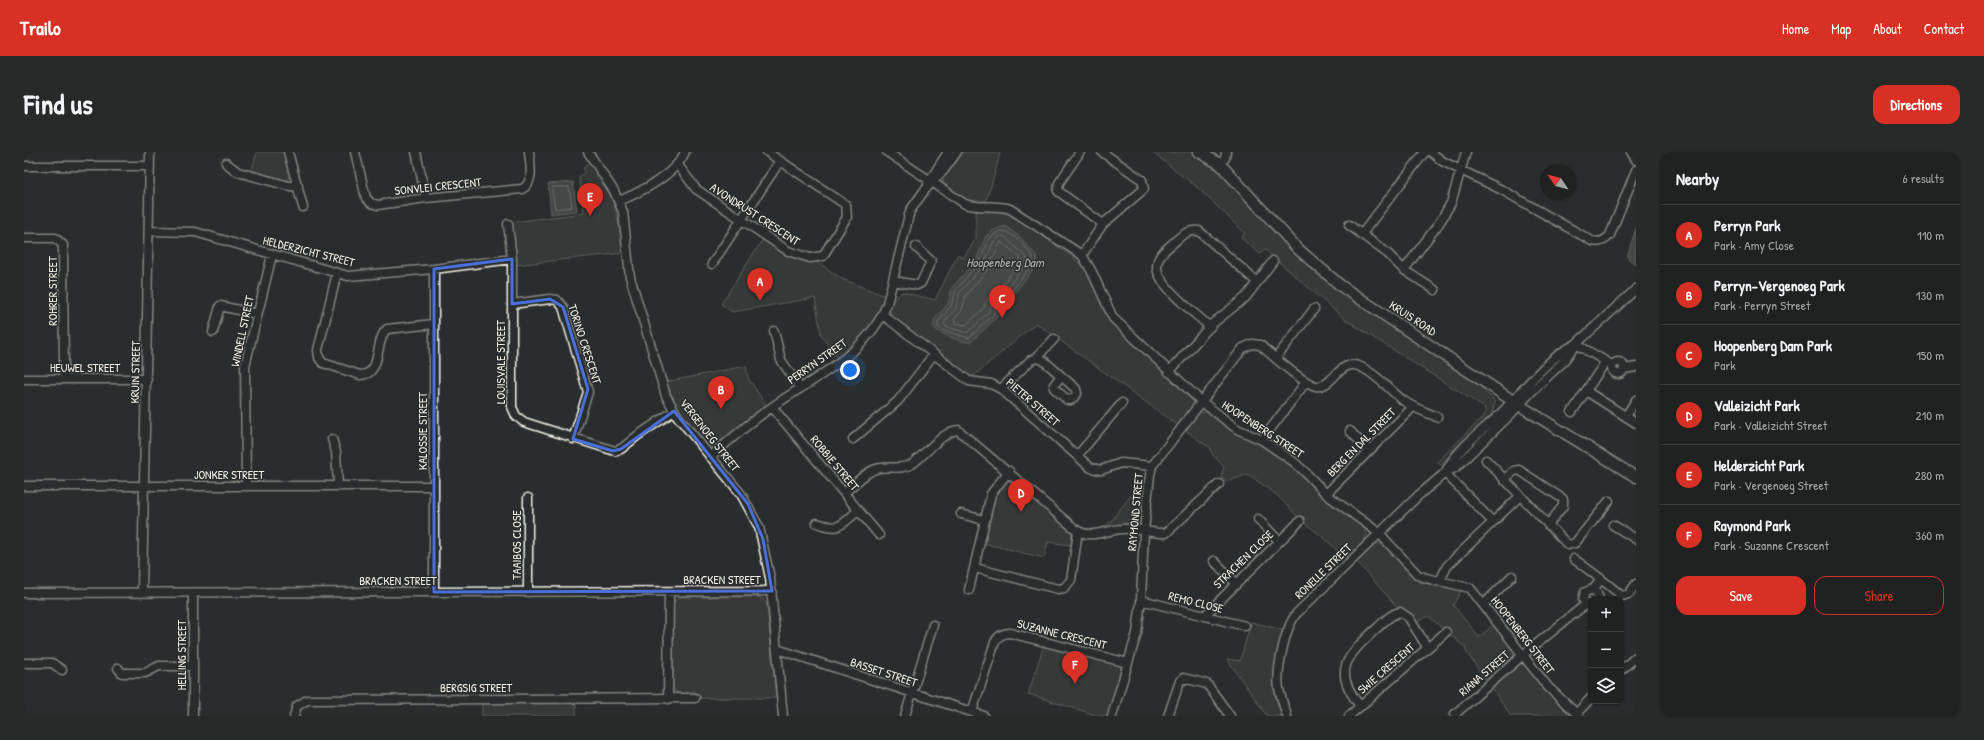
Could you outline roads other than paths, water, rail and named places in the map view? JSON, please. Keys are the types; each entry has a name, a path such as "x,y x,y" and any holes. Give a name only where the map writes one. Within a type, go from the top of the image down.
{"street":[{"name":"KRUIN STREET","path":"142,593 150,231 150,152"},
{"path":"288,152 303,207"},
{"name":"SONVLEI CRESCENT","path":"355,152 366,198 371,204 378,205 426,198 518,190 525,187 531,177 529,152"},
{"path":"416,152 426,198"},
{"name":"VERGENOEG STREET","path":"588,152 619,201 625,228 632,285 660,380 674,411 741,494 754,515 763,539 772,591 783,716"},
{"path":"619,201 638,193 678,165 685,152"},
{"name":"AVONDRUST CRESCENT","path":"678,165 696,189 793,253 814,258 823,256 847,217 846,205 767,152"},
{"name":"HOOPENBERG STREET","path":"887,152 966,204 1010,209 1082,255 1091,270 1113,318 1168,372 1202,402 1237,429 1262,440 1305,472 1326,494 1379,533 1418,575 1467,586 1484,604 1522,655 1555,695 1578,715"},
{"name":"PERRYN STREET","path":"710,457 772,407 856,349 883,316 910,211 931,181 948,152"},
{"name":"PERRYN STREET","path":"931,181 957,152"},
{"path":"1080,152 1059,183 1058,191 1103,224"},
{"path":"1082,255 1103,224 1144,190 1144,186 1138,177 1102,152"},
{"name":"KRUIS ROAD","path":"1199,152 1220,164 1291,243 1317,267 1350,292 1516,403 1636,477"},
{"path":"1220,164 1225,158 1226,152"},
{"path":"1361,234 1425,152"},
{"path":"1431,152 1442,161 1502,190 1592,241 1598,242 1602,242 1610,235 1636,170"},
{"path":"1404,270 1440,222 1451,203 1466,152"},
{"path":"1630,152 1636,160"},
{"path":"712,264 780,161"},
{"path":"226,163 238,172 289,186 298,186"},
{"path":"24,166 150,166"},
{"name":"LOUISVALE STREET","path":"508,224 512,259 512,407 514,414 524,422 610,451 618,451 674,411"},
{"path":"1349,225 1387,253 1404,270 1435,290"},
{"name":"HELDERZICHT STREET","path":"150,231 189,231 336,273 356,276 434,269 512,259"},
{"path":"1210,327 1161,279 1157,267 1162,253 1190,231 1199,231 1257,282"},
{"name":"ROHRER STREET","path":"24,238 55,238 63,245 64,379"},
{"path":"893,281 917,285 921,283 931,261 916,247"},
{"name":"WINDELL STREET","path":"246,486 245,366 272,254"},
{"path":"1168,372 1210,327 1242,300 1273,261"},
{"name":"KALOSSIE STREET","path":"434,269 434,592"},
{"path":"336,273 318,350 319,358 323,363 360,375 366,374 373,368 382,335 387,329 434,324"},
{"name":"RONELLE STREET","path":"1287,716 1279,688 1279,678 1286,634 1291,620 1379,533 1445,473 1450,462 1516,403 1565,350 1576,344 1636,289"},
{"name":"TORINO CRESCENT","path":"512,304 550,299 556,300 563,307 588,392 574,438"},
{"path":"213,332 220,306 257,314"},
{"path":"1262,440 1306,382 1276,358 1314,309"},
{"name":"PIETER STREET","path":"883,316 969,381 991,384 1001,390 1091,468 1101,470 1121,463 1152,466"},
{"path":"774,331 781,360 800,388"},
{"path":"1001,390 1031,360 1036,358 1054,339"},
{"name":"RAYMOND STREET","path":"1112,716 1137,633 1141,600 1144,531 1152,466 1243,348 1252,344 1260,345 1276,358"},
{"path":"1576,344 1609,363 1619,362 1624,368 1636,367"},
{"path":"853,439 898,401 934,354"},
{"path":"1036,358 1043,360 1061,376"},
{"path":"1572,412 1586,391 1609,363"},
{"name":"BERG EN DAL STREET","path":"1306,382 1316,386 1324,385 1346,366 1356,365 1376,376 1399,398 1413,407 1437,417"},
{"name":"HEUWEL STREET","path":"24,380 147,379"},
{"path":"1586,391 1636,422"},
{"path":"1626,416 1636,400"},
{"path":"1077,456 1122,403"},
{"name":"ROBBIE STREET","path":"772,407 879,535"},
{"name":"BERG EN DAL STREET","path":"1326,494 1413,407"},
{"path":"844,493 872,470 882,468 902,468 910,465 948,433 955,430 961,431 1078,531 1094,535 1122,529 1163,533 1168,532 1219,484"},
{"path":"1350,431 1369,452"},
{"path":"332,439 336,452 338,485"},
{"path":"1486,460 1565,543 1572,545 1609,501"},
{"path":"1504,480 1514,471 1519,470 1563,499 1563,506 1548,525"},
{"path":"969,590 991,494 1009,471"},
{"path":"1445,473 1492,522"},
{"name":"JONKER STREET","path":"24,486 434,486"},
{"path":"1440,581 1447,566 1520,496"},
{"name":"TAAIBOS CLOSE","path":"528,498 528,592"},
{"path":"817,523 832,528 837,528 858,511"},
{"path":"961,514 984,520"},
{"path":"1258,519 1279,541"},
{"name":"STRACHEN CLOSE","path":"1204,616 1236,582 1300,521"},
{"path":"1613,525 1636,539"},
{"path":"975,568 1058,589 1064,588 1071,580 1078,531"},
{"path":"1574,559 1625,596 1636,584"},
{"path":"1214,561 1236,582"},
{"path":"1484,604 1512,576"},
{"path":"1593,590 1601,579"},
{"path":"1588,603 1583,599 1584,594 1588,590 1593,590 1598,593 1598,596"},
{"name":"BRACKEN STREET","path":"24,594 772,591"},
{"path":"668,698 669,592"},
{"name":"HELLING STREET","path":"193,593 194,716"},
{"name":"REMO CLOSE","path":"1141,600 1245,626"},
{"name":"RIANA STREET","path":"1454,716 1522,655 1588,605"},
{"name":"SWIE CRESCENT","path":"1360,706 1347,687 1345,680 1348,661 1358,645 1392,614 1400,612 1407,615 1427,647"},
{"path":"905,716 933,625"},
{"name":"SWIE CRESCENT","path":"1349,716 1446,632"},
{"name":"SUZANNE CRESCENT","path":"972,712 995,642 997,638 1004,634 1010,633 1128,663"},
{"name":"BASSET STREET","path":"777,649 912,694 984,716"},
{"path":"1623,668 1636,657"},
{"path":"24,663 52,664 62,670"},
{"path":"118,668 122,673 145,673 159,666 193,666"},
{"path":"1168,716 1180,680 1183,678 1207,684 1230,716"},
{"name":"BERGSIG STREET","path":"294,716 297,706 307,700 695,698"},
{"path":"1578,715 1588,702"}],"water":[{"path":"573,182 577,211 551,214 548,184"},
{"name":"Hoopenberg Dam","path":"1005,226 1020,237 1037,256 1035,267 1013,295 999,308 997,317 971,342 946,336 934,328 934,320 948,304 952,288 976,260 986,236 991,231"},
{"path":"1636,228 1636,264 1635,264 1627,257"}],"place":[{"name":"Helderzicht Park","path":"590,216"},
{"name":"Perryn Park","path":"760,301"},
{"name":"Hoopenberg Dam Park","path":"1002,318"},
{"name":"Perryn-Vergenoeg Park","path":"721,409"},
{"name":"Valleizicht Park","path":"1021,512"},
{"name":"Raymond Park","path":"1075,684"}]}
